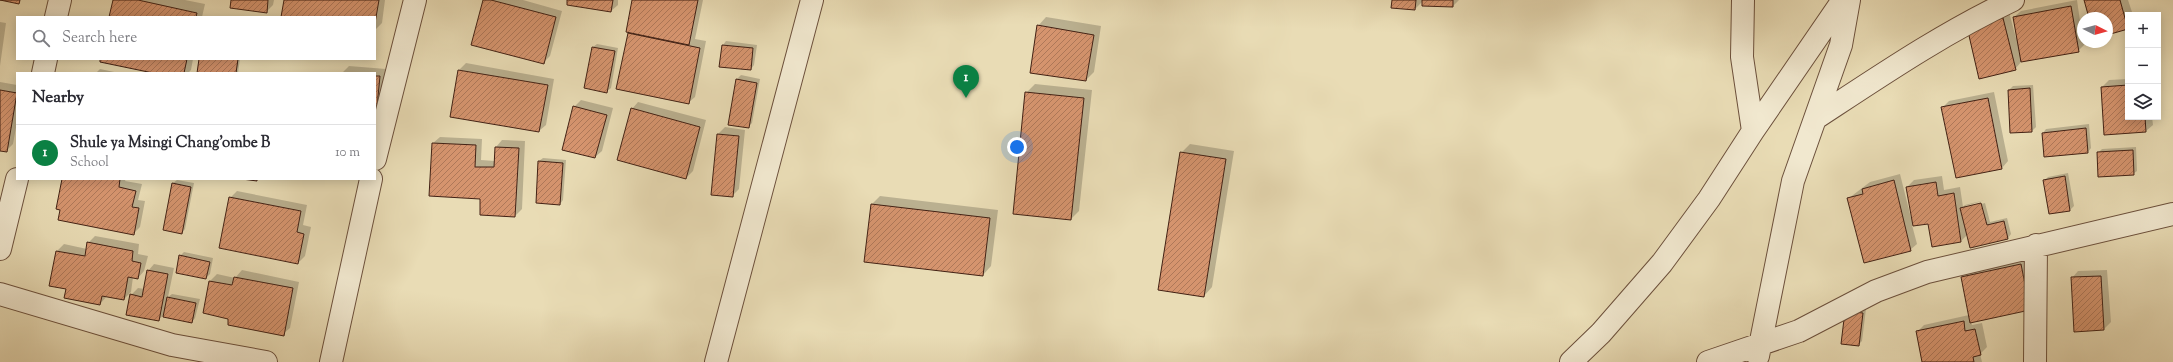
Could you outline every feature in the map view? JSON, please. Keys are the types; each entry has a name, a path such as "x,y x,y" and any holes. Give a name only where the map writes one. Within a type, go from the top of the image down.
{"street":[{"path":"56,16 60,0"},
{"path":"376,155 415,0"},
{"path":"716,362 812,0"},
{"path":"1743,0 1742,57 1753,131"},
{"path":"1571,362 1601,333 1662,263 1709,199 1753,131 1843,0"},
{"path":"1759,354 1793,181 1841,45 1849,0"},
{"path":"1816,118 1922,49 1974,18 2013,0"},
{"path":"43,72 46,60"},
{"path":"0,249 17,180"},
{"path":"331,362 371,180"},
{"path":"1708,362 1759,354 1799,331 1876,291 1913,278 2036,245 2173,214"},
{"path":"2035,362 2036,245"},
{"path":"0,294 171,354 266,362"}],"building":[{"path":"0,0 20,0 19,4"},
{"path":"113,0 138,0 197,13 196,16 109,16"},
{"path":"231,0 268,0 267,13 230,8"},
{"path":"284,0 379,0 376,17 376,16 281,16"},
{"path":"483,0 491,0 556,17 544,64 471,45"},
{"path":"567,0 613,0 611,12 567,5"},
{"path":"632,0 698,0 689,45 626,32"},
{"path":"1392,0 1416,0 1415,10 1391,8"},
{"path":"1422,0 1453,0 1453,7 1422,6"},
{"path":"2084,0 2120,0 2125,18 2125,30 2113,33 2113,12 2087,12"},
{"path":"2071,6 2077,48 2079,52 2021,62 2013,17"},
{"path":"2003,18 2016,70 1979,79 1967,27"},
{"path":"1037,25 1094,35 1086,81 1030,73"},
{"path":"628,33 700,48 689,104 616,89"},
{"path":"722,45 753,48 751,70 719,67"},
{"path":"592,47 615,51 607,93 584,88"},
{"path":"100,60 187,60 184,72 148,72 100,62"},
{"path":"199,60 238,60 236,72 197,72"},
{"path":"458,70 548,85 539,132 450,117"},
{"path":"376,76 380,76 376,118"},
{"path":"736,79 757,83 749,128 728,125"},
{"path":"2125,85 2125,120 2145,120 2146,132 2104,135 2101,87"},
{"path":"2030,88 2032,132 2010,133 2008,90"},
{"path":"0,90 16,93 16,99 7,152 0,151"},
{"path":"1025,92 1084,98 1071,220 1013,214"},
{"path":"1988,98 2002,169 1956,178 1941,107"},
{"path":"573,106 607,115 595,158 562,150"},
{"path":"631,108 700,127 686,179 617,160"},
{"path":"2086,128 2088,153 2044,157 2042,133"},
{"path":"717,134 739,136 733,197 711,195"},
{"path":"432,143 476,145 475,167 494,167 495,147 519,148 515,217 480,215 480,199 429,196"},
{"path":"2133,150 2134,175 2098,177 2097,152"},
{"path":"1180,152 1226,159 1204,297 1158,290"},
{"path":"538,161 563,163 560,205 536,203"},
{"path":"2065,176 2070,211 2049,214 2043,180"},
{"path":"62,180 120,180 119,187 136,191 132,207 139,208 134,235 58,220 60,210 56,209"},
{"path":"1894,180 1911,251 1864,263 1847,198 1863,194 1862,189"},
{"path":"1936,182 1938,196 1954,193 1961,242 1932,247 1928,224 1913,226 1906,187"},
{"path":"172,183 191,187 182,234 163,230"},
{"path":"229,197 301,211 297,232 304,234 298,264 219,248"},
{"path":"1981,203 1987,225 2004,221 2008,239 1970,248 1960,208"},
{"path":"871,204 990,218 983,276 864,262"},
{"path":"87,242 133,251 132,261 141,263 138,279 128,277 124,300 102,296 100,305 64,298 66,289 49,286 56,251 85,256"},
{"path":"179,255 210,262 206,279 176,273"},
{"path":"2021,264 2030,310 1970,323 1961,277"},
{"path":"147,270 168,274 159,321 126,315 130,294 142,297"},
{"path":"2101,276 2104,330 2074,332 2071,277"},
{"path":"234,277 293,288 284,336 228,325 228,319 203,313 209,281 232,285"},
{"path":"167,297 196,303 192,323 163,317"},
{"path":"1845,311 1863,313 1859,346 1841,344"},
{"path":"1964,321 1965,331 1975,329 1981,355 1973,357 1974,362 1922,362 1916,331"}],"place":[{"name":"Shule ya Msingi Chang'ombe B","path":"966,98"}]}
